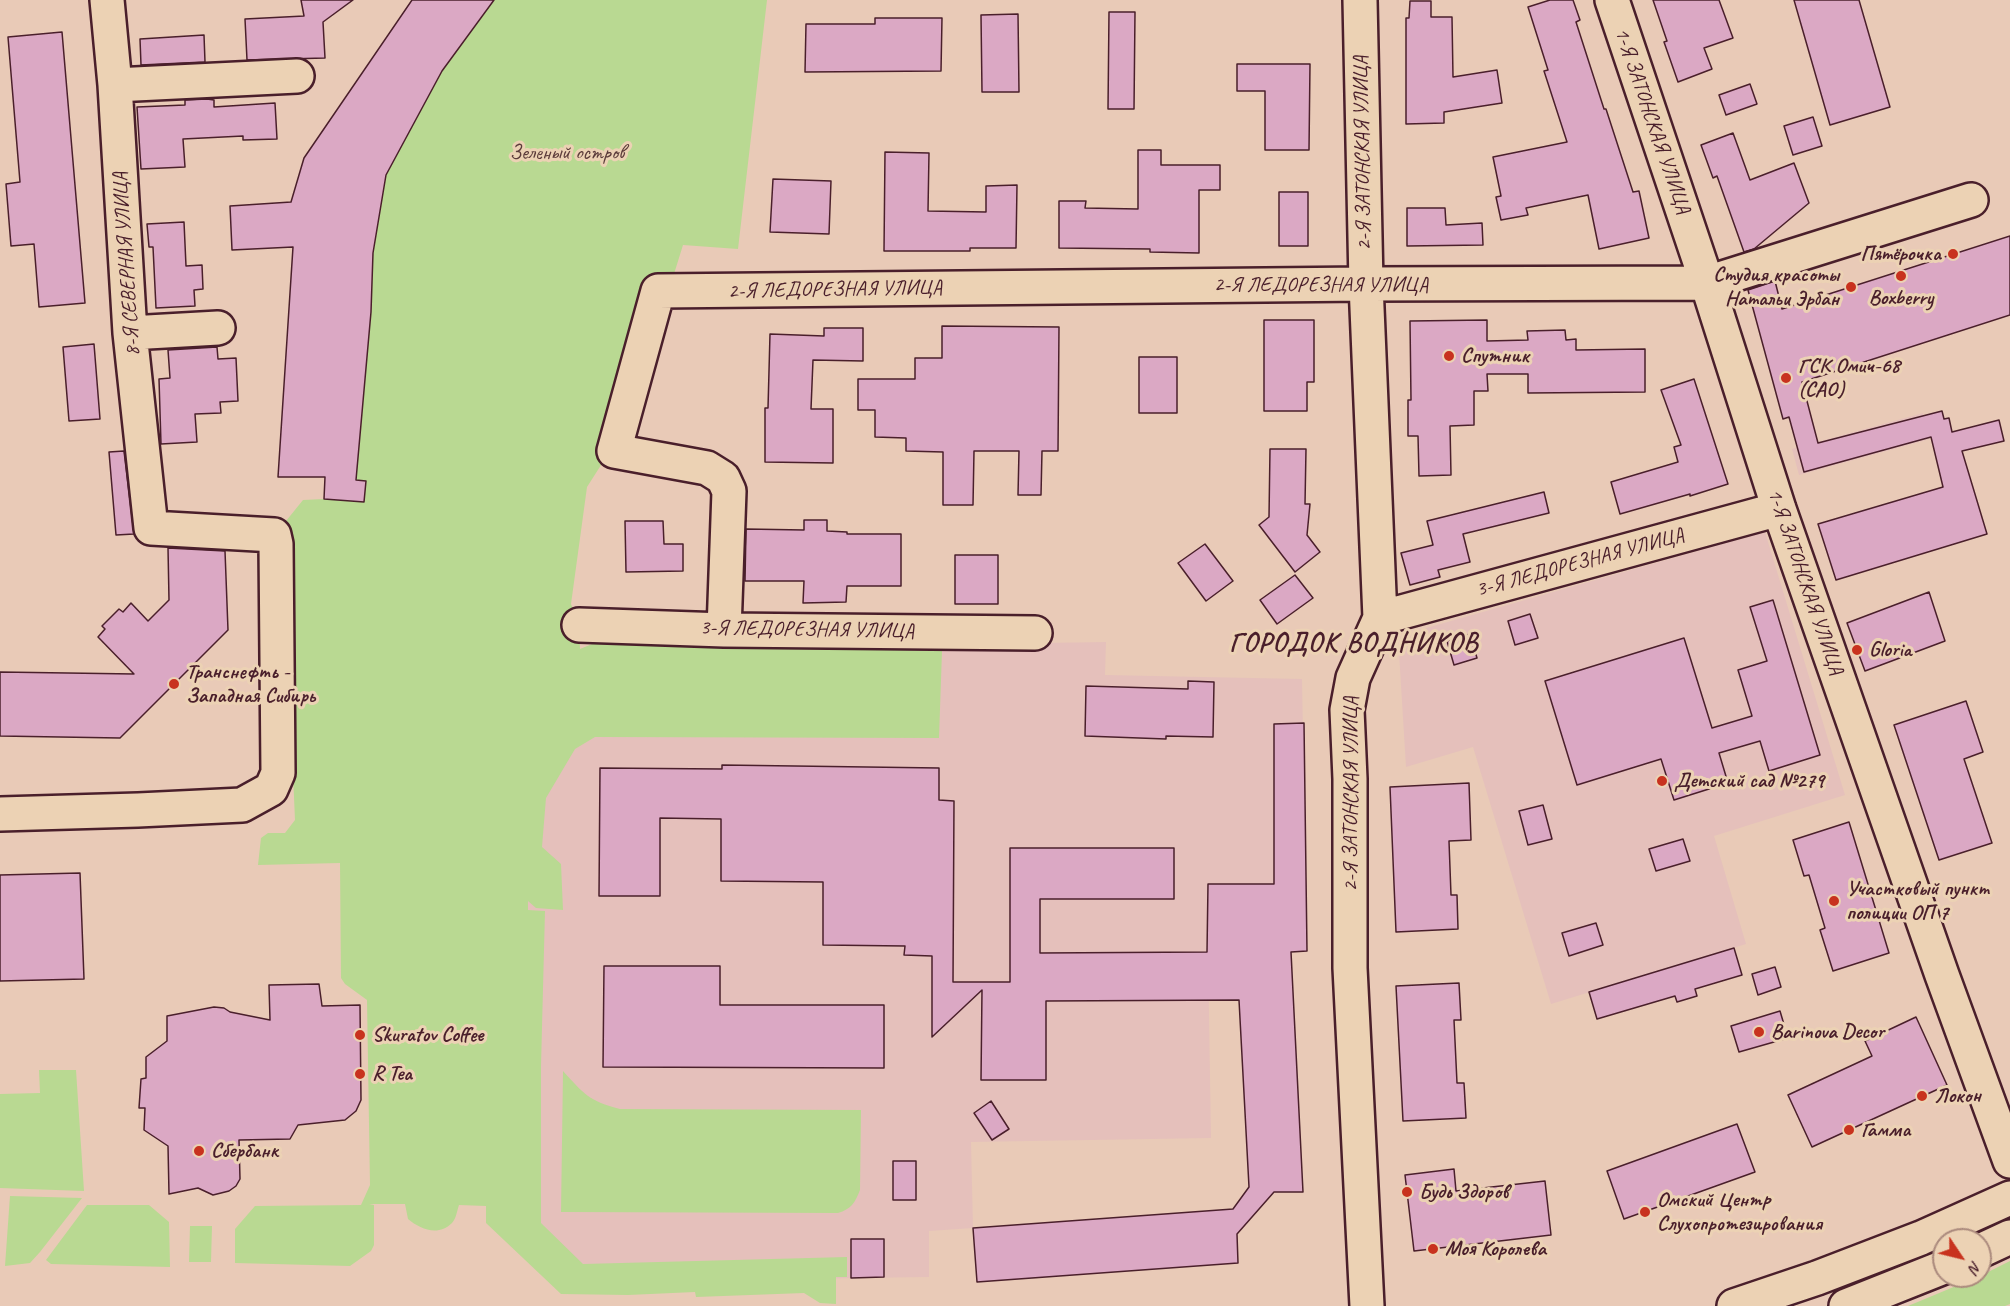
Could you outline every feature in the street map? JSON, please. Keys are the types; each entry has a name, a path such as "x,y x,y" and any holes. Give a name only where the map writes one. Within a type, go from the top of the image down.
{"street":[{"name":"8-Я СЕВЕРНАЯ УЛИЦА","path":"0,814 242,805 271,789 278,773 276,544 274,535 151,528 130,333 116,85 107,0"},
{"name":"2-Я ЗАТОНСКАЯ УЛИЦА","path":"1360,0 1366,284 1380,618 1353,678 1347,710 1350,779 1350,968 1367,1306"},
{"name":"1-Я ЗАТОНСКАЯ УЛИЦА","path":"1612,0 1707,283 1779,509 1942,975 2010,1161"},
{"path":"116,85 297,76"},
{"name":"2-Я ЛЕДОРЕЗНАЯ УЛИЦА","path":"724,630 729,491 723,478 707,468 614,451 658,291 1707,283 1971,200"},
{"path":"130,333 218,328"},
{"name":"3-Я ЛЕДОРЕЗНАЯ УЛИЦА","path":"1380,618 1779,509"},
{"name":"3-Я ЛЕДОРЕЗНАЯ УЛИЦА","path":"579,625 724,630 1035,633"},
{"path":"1734,1306 1818,1278 1921,1238 2010,1198"},
{"path":"1992,1245 2010,1237"},
{"path":"1845,1306 1932,1272"}],"shaded area":[{"name":"ГСК Омич-68 (САО)","path":"1923,413 1930,439 1799,475 1792,449"},
{"name":"Детский сад №279","path":"1765,532 1845,795 1714,836 1746,944 1551,1004 1473,747 1406,767 1398,636"},
{"path":"597,642 976,644 1106,642 1105,675 1302,679 1307,951 1208,952 1211,1138 971,1142 973,1228 929,1231 929,1277 577,1282 520,1231 545,912 527,910 537,738 580,650"}],"green space":[{"name":"Зеленый остров","path":"494,0 767,0 738,249 683,245 674,274 655,283 603,462 587,487 571,604 579,625 580,649 597,642 942,651 939,738 595,737 575,749 546,798 542,847 561,864 563,910 536,908 528,901 528,910 545,911 541,1066 541,1223 583,1264 847,1257 847,1277 836,1277 836,1304 820,1303 804,1293 696,1297 695,1292 628,1295 561,1294 486,1223 486,1206 459,1205 452,1223 435,1231 418,1226 408,1219 405,1204 369,1204 374,1205 374,1245 371,1251 350,1266 235,1263 235,1229 255,1206 361,1205 370,1185 367,1000 345,984 341,978 340,863 258,865 261,838 268,833 285,833 295,820 283,542 286,521 303,500 364,502 366,481 356,480 371,312 373,253 386,175 442,71"},
{"path":"39,1070 76,1070 84,1191 0,1188 0,1094 40,1093"},
{"path":"563,1071 576,1086 594,1100 620,1109 861,1110 860,1190 858,1195 846,1210 838,1213 561,1212"},
{"path":"10,1196 82,1198 30,1263 5,1266"},
{"path":"87,1205 149,1205 169,1222 170,1267 51,1264 46,1260"},
{"path":"190,1226 212,1226 211,1262 189,1262"},
{"path":"2010,1261 2010,1304 2005,1306 1908,1306 1951,1288 1992,1288 1992,1270"}],"building":[{"path":"301,0 353,0 323,22 325,58 247,60 245,19 304,16"},
{"path":"412,0 494,0 442,71 386,175 373,253 371,312 356,480 366,481 364,502 324,499 325,477 278,477 293,247 232,250 230,206 291,202 304,158"},
{"path":"1550,0 1573,0 1580,20 1576,22 1604,109 1606,109 1633,192 1639,191 1649,238 1599,249 1588,195 1526,208 1528,215 1501,220 1496,197 1501,196 1493,157 1567,142 1544,71 1548,70 1528,7"},
{"path":"1653,0 1719,0 1733,38 1704,48 1712,69 1678,82"},
{"path":"1794,0 1859,0 1890,107 1830,125"},
{"path":"1410,1 1431,1 1431,17 1452,17 1453,77 1497,70 1502,103 1444,112 1444,123 1406,124 1406,18 1409,18"},
{"path":"1109,12 1135,12 1134,109 1108,109"},
{"path":"1018,14 1019,92 982,92 981,15"},
{"path":"875,18 942,18 941,71 805,72 806,24 875,24"},
{"path":"62,32 85,303 39,307 34,244 11,246 6,184 20,182 8,37"},
{"path":"204,35 205,62 141,65 140,39"},
{"path":"1237,64 1310,64 1309,150 1265,150 1265,91 1237,91"},
{"path":"1750,84 1757,104 1726,115 1719,95"},
{"path":"185,100 214,100 214,107 275,103 277,139 243,140 243,136 183,139 185,167 141,169 137,107 185,105"},
{"path":"1813,117 1822,146 1793,155 1784,126"},
{"path":"1733,133 1750,180 1794,163 1809,203 1754,249 1744,252 1717,176 1713,178 1701,145"},
{"path":"1138,150 1161,150 1161,165 1220,165 1220,190 1199,190 1199,253 1150,252 1150,249 1059,248 1059,201 1086,201 1085,208 1138,209"},
{"path":"885,152 929,153 928,211 986,212 986,186 1017,185 1016,248 970,248 970,251 884,251"},
{"path":"773,179 831,181 829,234 770,232"},
{"path":"1279,192 1308,192 1308,246 1279,246"},
{"path":"1407,208 1445,208 1446,225 1482,223 1483,245 1407,246"},
{"path":"184,222 186,266 202,265 203,289 194,290 195,306 156,308 153,247 149,247 147,224"},
{"path":"2010,236 2010,315 1802,382 1818,443 1942,411 1944,419 1949,418 1952,432 1999,420 2004,441 1962,451 1987,534 1836,580 1818,524 1943,487 1931,437 1804,472 1789,417 1783,419 1748,290 1775,281 1782,309"},
{"path":"1264,320 1314,320 1314,382 1307,382 1307,411 1264,411"},
{"path":"1487,320 1487,341 1528,340 1527,331 1565,330 1566,340 1576,339 1576,350 1645,349 1645,392 1528,393 1528,374 1487,374 1488,391 1474,391 1474,425 1450,426 1451,475 1419,476 1418,436 1408,436 1408,400 1411,400 1410,321"},
{"path":"942,326 1059,327 1058,451 1042,451 1041,495 1018,495 1019,451 974,451 973,505 943,505 943,452 906,451 906,438 875,437 875,410 858,410 858,379 915,379 915,358 942,358"},
{"path":"824,328 863,328 863,361 813,360 811,409 833,409 833,463 765,462 765,408 768,408 770,334 824,336"},
{"path":"94,344 100,419 69,421 63,347"},
{"path":"217,347 218,359 236,358 238,401 220,402 221,413 195,414 197,442 161,444 159,379 170,378 168,350"},
{"path":"1139,357 1177,357 1177,413 1139,413"},
{"path":"1694,379 1728,484 1620,514 1611,482 1678,462 1674,447 1681,445 1661,390"},
{"path":"1270,449 1306,449 1305,504 1310,504 1307,535 1320,552 1295,572 1259,525 1269,517"},
{"path":"124,451 134,534 116,535 109,452"},
{"path":"1544,492 1549,513 1463,534 1470,562 1438,570 1440,577 1410,585 1401,553 1433,545 1427,521"},
{"path":"804,520 827,520 827,531 847,532 847,534 901,534 901,586 847,586 846,602 803,603 804,581 745,581 746,529 804,530"},
{"path":"625,521 663,521 664,544 683,544 683,571 626,572"},
{"path":"1205,544 1233,581 1206,601 1178,563"},
{"path":"168,548 225,551 228,630 120,738 0,736 0,672 134,674 98,637 105,629 102,626 119,609 123,612 131,603 148,621 169,600"},
{"path":"955,555 998,555 998,604 955,604"},
{"path":"1295,575 1313,598 1277,624 1260,600"},
{"path":"1929,592 1945,641 1865,671 1847,623"},
{"path":"1773,600 1820,755 1769,771 1760,741 1719,753 1728,783 1674,800 1661,759 1577,785 1545,681 1684,638 1712,728 1752,716 1738,670 1767,661 1750,607"},
{"path":"1530,614 1538,638 1515,645 1508,621"},
{"path":"1470,634 1477,658 1454,665 1447,641"},
{"path":"1188,681 1214,682 1213,737 1166,736 1166,739 1085,736 1086,686 1188,689"},
{"path":"1966,701 1983,752 1964,759 1992,843 1939,860 1894,725"},
{"path":"1304,723 1307,951 1291,952 1303,1192 1274,1192 1237,1234 1238,1263 977,1282 973,1228 1233,1209 1249,1187 1239,1000 1046,1001 1046,1080 981,1080 982,990 932,1037 932,956 904,955 905,946 823,945 823,882 721,881 721,819 660,818 660,896 599,896 600,768 722,769 722,765 939,768 939,800 954,801 953,982 1010,982 1010,848 1174,848 1174,899 1040,899 1040,953 1207,952 1208,884 1274,884 1274,724"},
{"path":"1469,783 1471,840 1449,841 1451,895 1457,895 1458,929 1396,932 1390,787"},
{"path":"1543,805 1552,839 1528,845 1519,811"},
{"path":"1849,822 1889,953 1833,971 1820,930 1825,928 1809,875 1804,876 1793,840"},
{"path":"1683,839 1690,861 1656,871 1649,849"},
{"path":"80,873 84,979 0,981 0,875"},
{"path":"1596,923 1603,945 1569,956 1562,933"},
{"path":"1734,948 1742,975 1695,989 1697,996 1677,1002 1675,996 1597,1019 1589,992"},
{"path":"604,966 720,966 720,1005 884,1005 884,1068 603,1067"},
{"path":"1775,967 1781,987 1758,995 1752,974"},
{"path":"1459,983 1461,1020 1454,1020 1457,1083 1464,1083 1466,1118 1403,1121 1396,986"},
{"path":"319,984 322,1006 360,1005 361,1100 356,1111 345,1120 298,1125 290,1139 239,1140 240,1179 229,1191 213,1195 198,1188 169,1194 168,1146 144,1130 145,1108 139,1108 141,1079 146,1078 146,1057 167,1041 167,1016 214,1007 270,1020 269,985"},
{"name":"Barinova Decor","path":"1780,1011 1788,1038 1739,1052 1731,1026"},
{"path":"1916,1017 1947,1085 1812,1147 1788,1095 1872,1056 1865,1041"},
{"path":"991,1101 1009,1129 992,1140 974,1113"},
{"path":"1737,1124 1755,1172 1624,1219 1607,1171"},
{"path":"893,1161 916,1161 916,1200 893,1200"},
{"path":"1454,1169 1456,1191 1545,1181 1551,1235 1414,1251 1405,1175"},
{"path":"851,1239 884,1239 884,1277 851,1278"}],"place":[{"name":"Пятёрочка","path":"1953,254"},
{"name":"Boxberry","path":"1901,276"},
{"name":"Студия красоты Натальи Эрбан","path":"1851,287"},
{"name":"Спутник","path":"1449,356"},
{"name":"ГСК Омич-68 (САО)","path":"1786,378"},
{"name":"Gloria","path":"1857,650"},
{"name":"Транснефть - Западная Сибирь","path":"174,684"},
{"name":"Детский сад №279","path":"1662,781"},
{"name":"Участковый пункт полиции ОП 7","path":"1834,901"},
{"name":"Barinova Decor","path":"1759,1032"},
{"name":"Skuratov Coffee","path":"360,1035"},
{"name":"R Tea","path":"360,1074"},
{"name":"Локон","path":"1922,1096"},
{"name":"Гамма","path":"1849,1130"},
{"name":"Сбербанк","path":"199,1151"},
{"name":"Будь Здоров","path":"1407,1192"},
{"name":"Омский Центр Слухопротезирования","path":"1645,1212"},
{"name":"Моя Королева","path":"1433,1249"}],"district":[{"name":"ГОРОДОК ВОДНИКОВ","path":"1354,644"}]}
